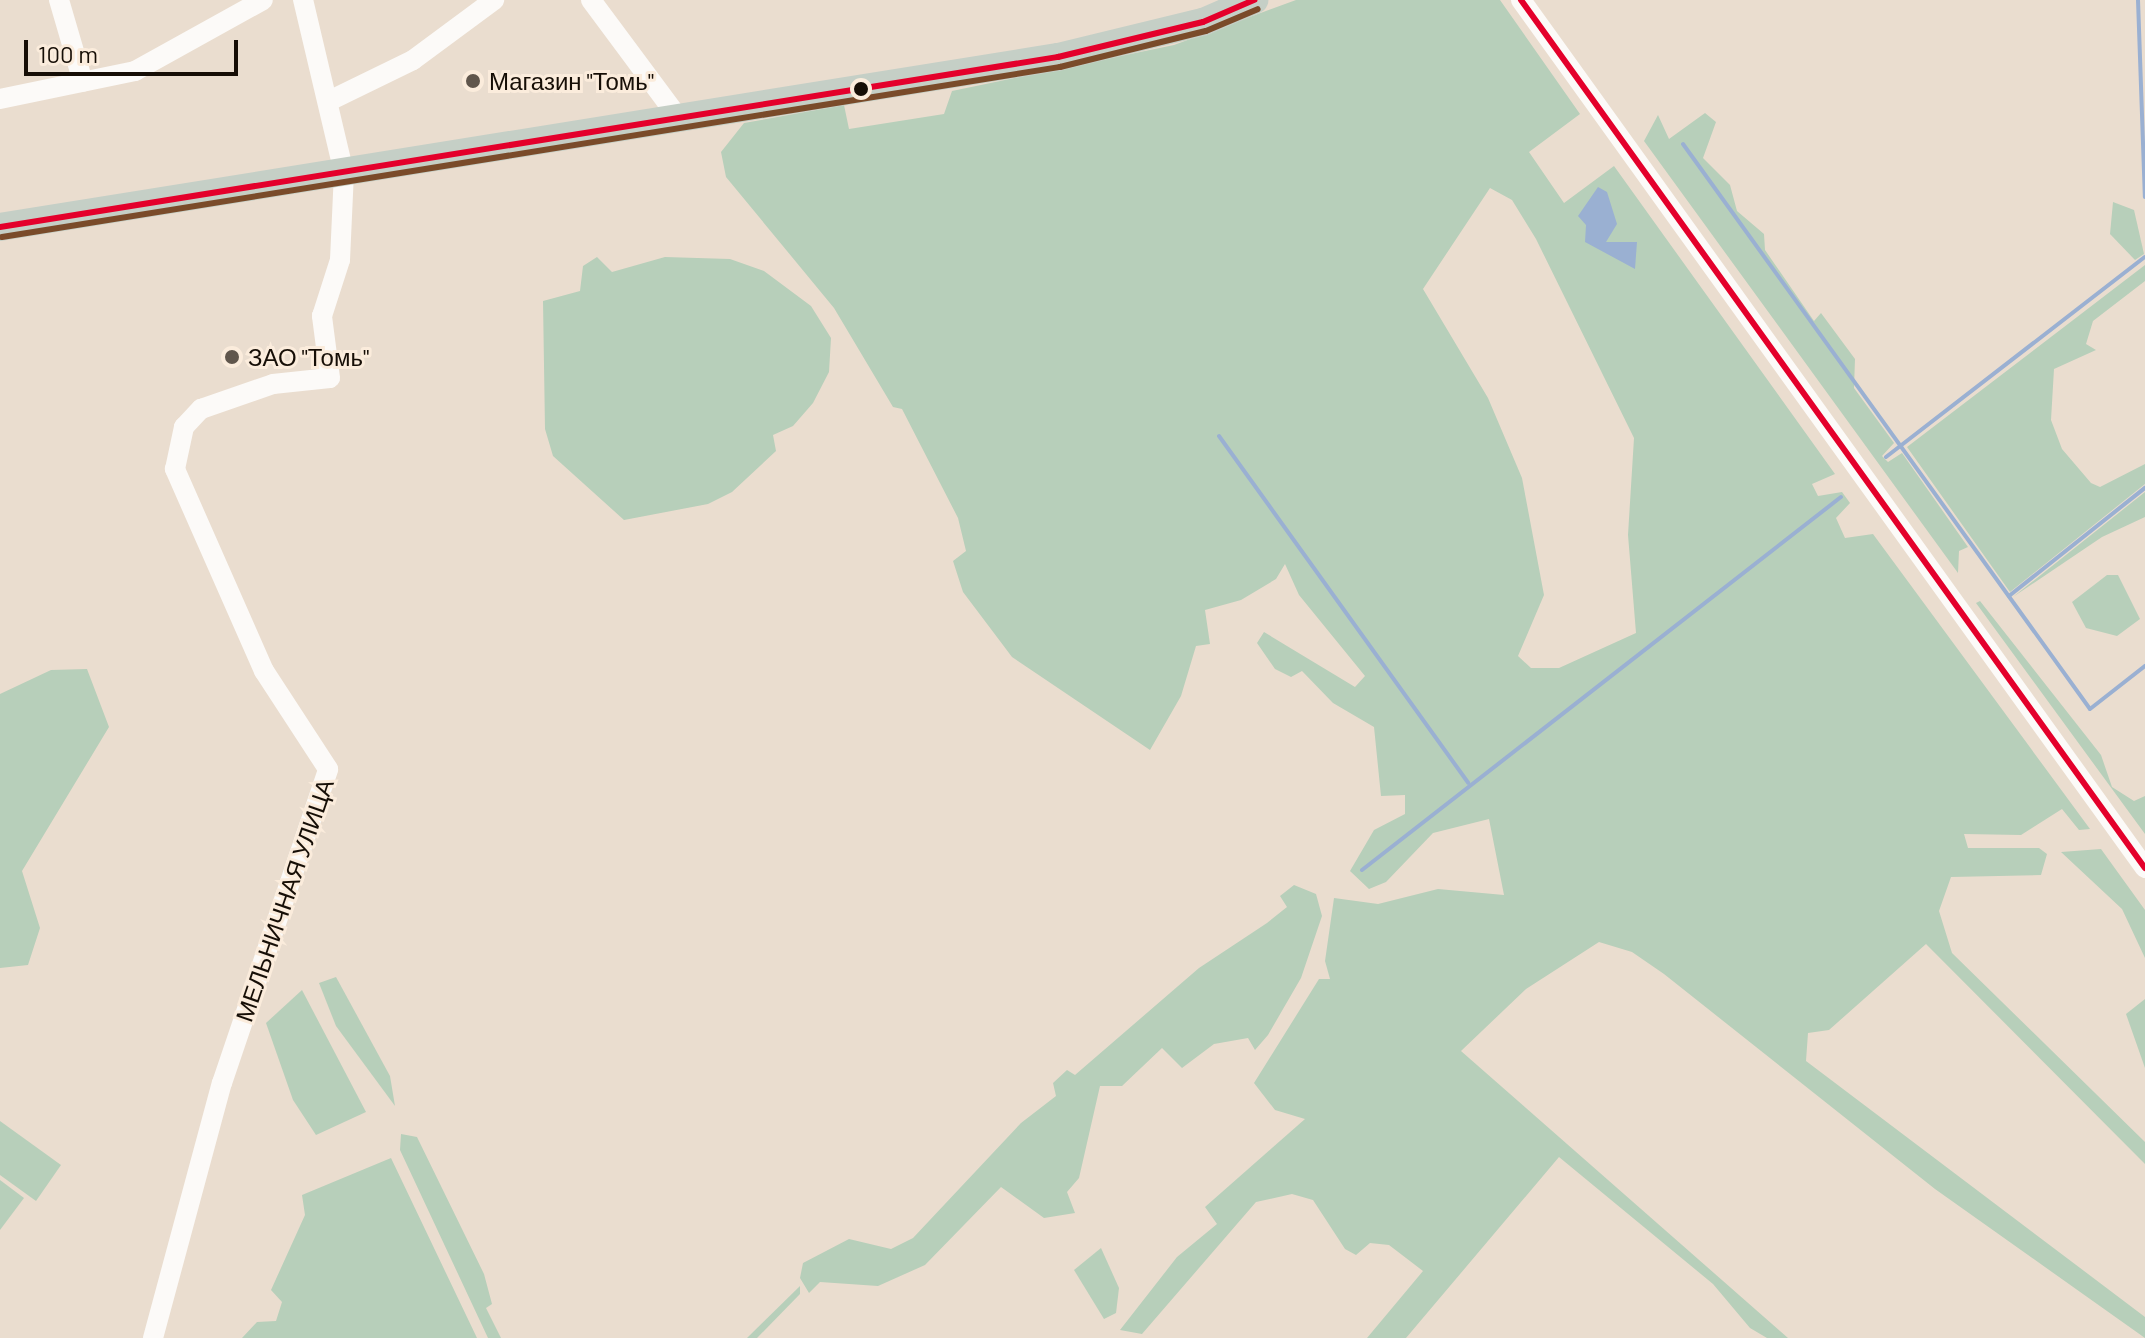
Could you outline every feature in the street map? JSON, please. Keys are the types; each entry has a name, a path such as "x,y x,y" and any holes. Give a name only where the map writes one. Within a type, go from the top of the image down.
{"highway":[{"path":"0,227 1058,57 1203,22 1254,0"}],"street":[{"path":"59,0 83,82"},
{"path":"0,99 135,71 263,0"},
{"path":"303,0 344,173"},
{"path":"329,101 413,60 494,0"},
{"path":"591,0 678,117"},
{"path":"1521,0 2145,868"},
{"name":"МЕЛЬНИЧНАЯ УЛИЦА","path":"153,1338 222,1083 328,769 231,607 179,486 176,454 184,427 201,409 273,384 330,378 322,316 338,271 344,173"}],"green space":[{"path":"1296,0 1500,0 1580,114 1529,152 1564,203 1614,166 1835,474 1812,484 1818,496 1842,492 1850,503 1836,518 1845,538 1873,534 2090,829 2079,830 2062,809 2021,835 1964,834 1968,848 2039,848 2047,854 2041,875 1951,877 1939,911 1952,953 2145,1142 2145,1164 1926,944 1829,1030 1808,1033 1806,1061 2145,1317 2145,1338 1935,1189 1664,974 1632,952 1599,942 1526,989 1461,1051 1788,1338 1767,1338 1750,1328 1713,1284 1559,1157 1406,1338 1367,1338 1423,1271 1389,1245 1370,1243 1356,1255 1345,1249 1313,1200 1292,1194 1256,1202 1142,1334 1120,1330 1177,1257 1217,1224 1205,1207 1305,1119 1275,1110 1254,1083 1319,979 1330,979 1325,961 1334,898 1378,904 1438,889 1504,895 1489,819 1433,833 1386,882 1369,889 1350,871 1374,830 1405,814 1405,795 1381,796 1374,727 1333,703 1302,671 1291,677 1275,669 1257,643 1264,632 1355,687 1365,676 1299,595 1285,564 1276,579 1241,600 1205,610 1210,644 1196,646 1181,696 1150,750 1012,657 963,592 953,561 966,551 958,518 902,409 893,407 834,308 726,177 721,152 744,123 844,105 849,129 944,114 952,91 1174,45","holes":["1490,188 1512,200 1536,239 1634,438 1628,535 1636,633 1559,668 1531,668 1518,656 1544,595 1522,478 1488,398 1423,289"]},
{"path":"1705,113 1716,122 1703,158 1730,185 1737,211 1764,234 1765,250 1814,321 1821,313 1855,359 1854,388 1894,443 1882,456 1888,462 1902,453 1968,547 1959,551 1958,573 1644,141 1658,115 1669,139"},
{"path":"2113,202 2134,210 2144,254 2135,260 2110,234"},
{"path":"597,257 612,272 665,257 730,259 764,271 811,306 831,338 829,372 813,403 793,426 773,435 776,451 732,492 708,504 624,520 553,456 545,429 543,301 580,291 583,266"},
{"path":"2145,265 2145,281 2093,321 2086,344 2096,350 2054,369 2051,420 2062,449 2091,483 2100,487 2145,464 2145,484 2010,592 1907,447"},
{"path":"2145,492 2145,517 2102,537 2013,597"},
{"path":"2107,575 2118,575 2140,619 2117,636 2086,628 2072,602"},
{"path":"1980,601 2101,755 2112,787 2134,801 2145,796 2145,834 1976,603"},
{"path":"87,669 109,727 22,871 40,928 28,965 0,968 0,694 51,670"},
{"path":"2101,849 2145,910 2145,958 2122,909 2061,852"},
{"path":"1294,885 1316,894 1322,916 1301,978 1268,1035 1255,1050 1248,1038 1214,1044 1182,1068 1162,1048 1122,1086 1100,1086 1079,1178 1067,1192 1075,1213 1044,1218 1001,1187 925,1265 878,1286 820,1282 809,1293 800,1278 803,1263 849,1239 891,1249 913,1238 1021,1123 1056,1096 1053,1083 1067,1070 1075,1075 1199,968 1287,907 1280,896"},
{"path":"336,977 390,1076 395,1106 336,1026 319,983"},
{"path":"302,990 366,1112 316,1135 293,1100 266,1023"},
{"path":"2145,999 2145,1068 2126,1014"},
{"path":"0,1121 61,1165 36,1201 0,1175"},
{"path":"401,1134 417,1137 484,1274 492,1304 486,1308 501,1338 488,1338 400,1150"},
{"path":"391,1158 477,1338 242,1338 257,1322 276,1321 282,1302 271,1290 305,1215 302,1195"},
{"path":"0,1180 24,1198 0,1230"},
{"path":"1101,1248 1119,1288 1116,1313 1104,1319 1074,1270"},
{"path":"800,1286 800,1294 757,1338 747,1338"}],"water":[{"path":"1598,187 1607,192 1617,224 1606,242 1637,242 1635,269 1585,242 1586,225 1578,216"}],"waterway":[{"path":"2138,0 2145,197"},
{"path":"1683,144 2090,709 2145,666"},
{"path":"1886,457 2145,257"},
{"path":"1219,436 1468,783"},
{"path":"2009,596 2145,488"},
{"path":"1362,870 1841,497"}],"transit line":[{"path":"0,227 1058,57 1203,22 1254,0"},
{"path":"1521,0 2145,868"},
{"path":"2,237 1060,67 1206,31 1258,9"}],"place":[{"name":"Магазин \"Томь\"","path":"473,81"},
{"name":"ЗАО \"Томь\"","path":"232,357"}]}
